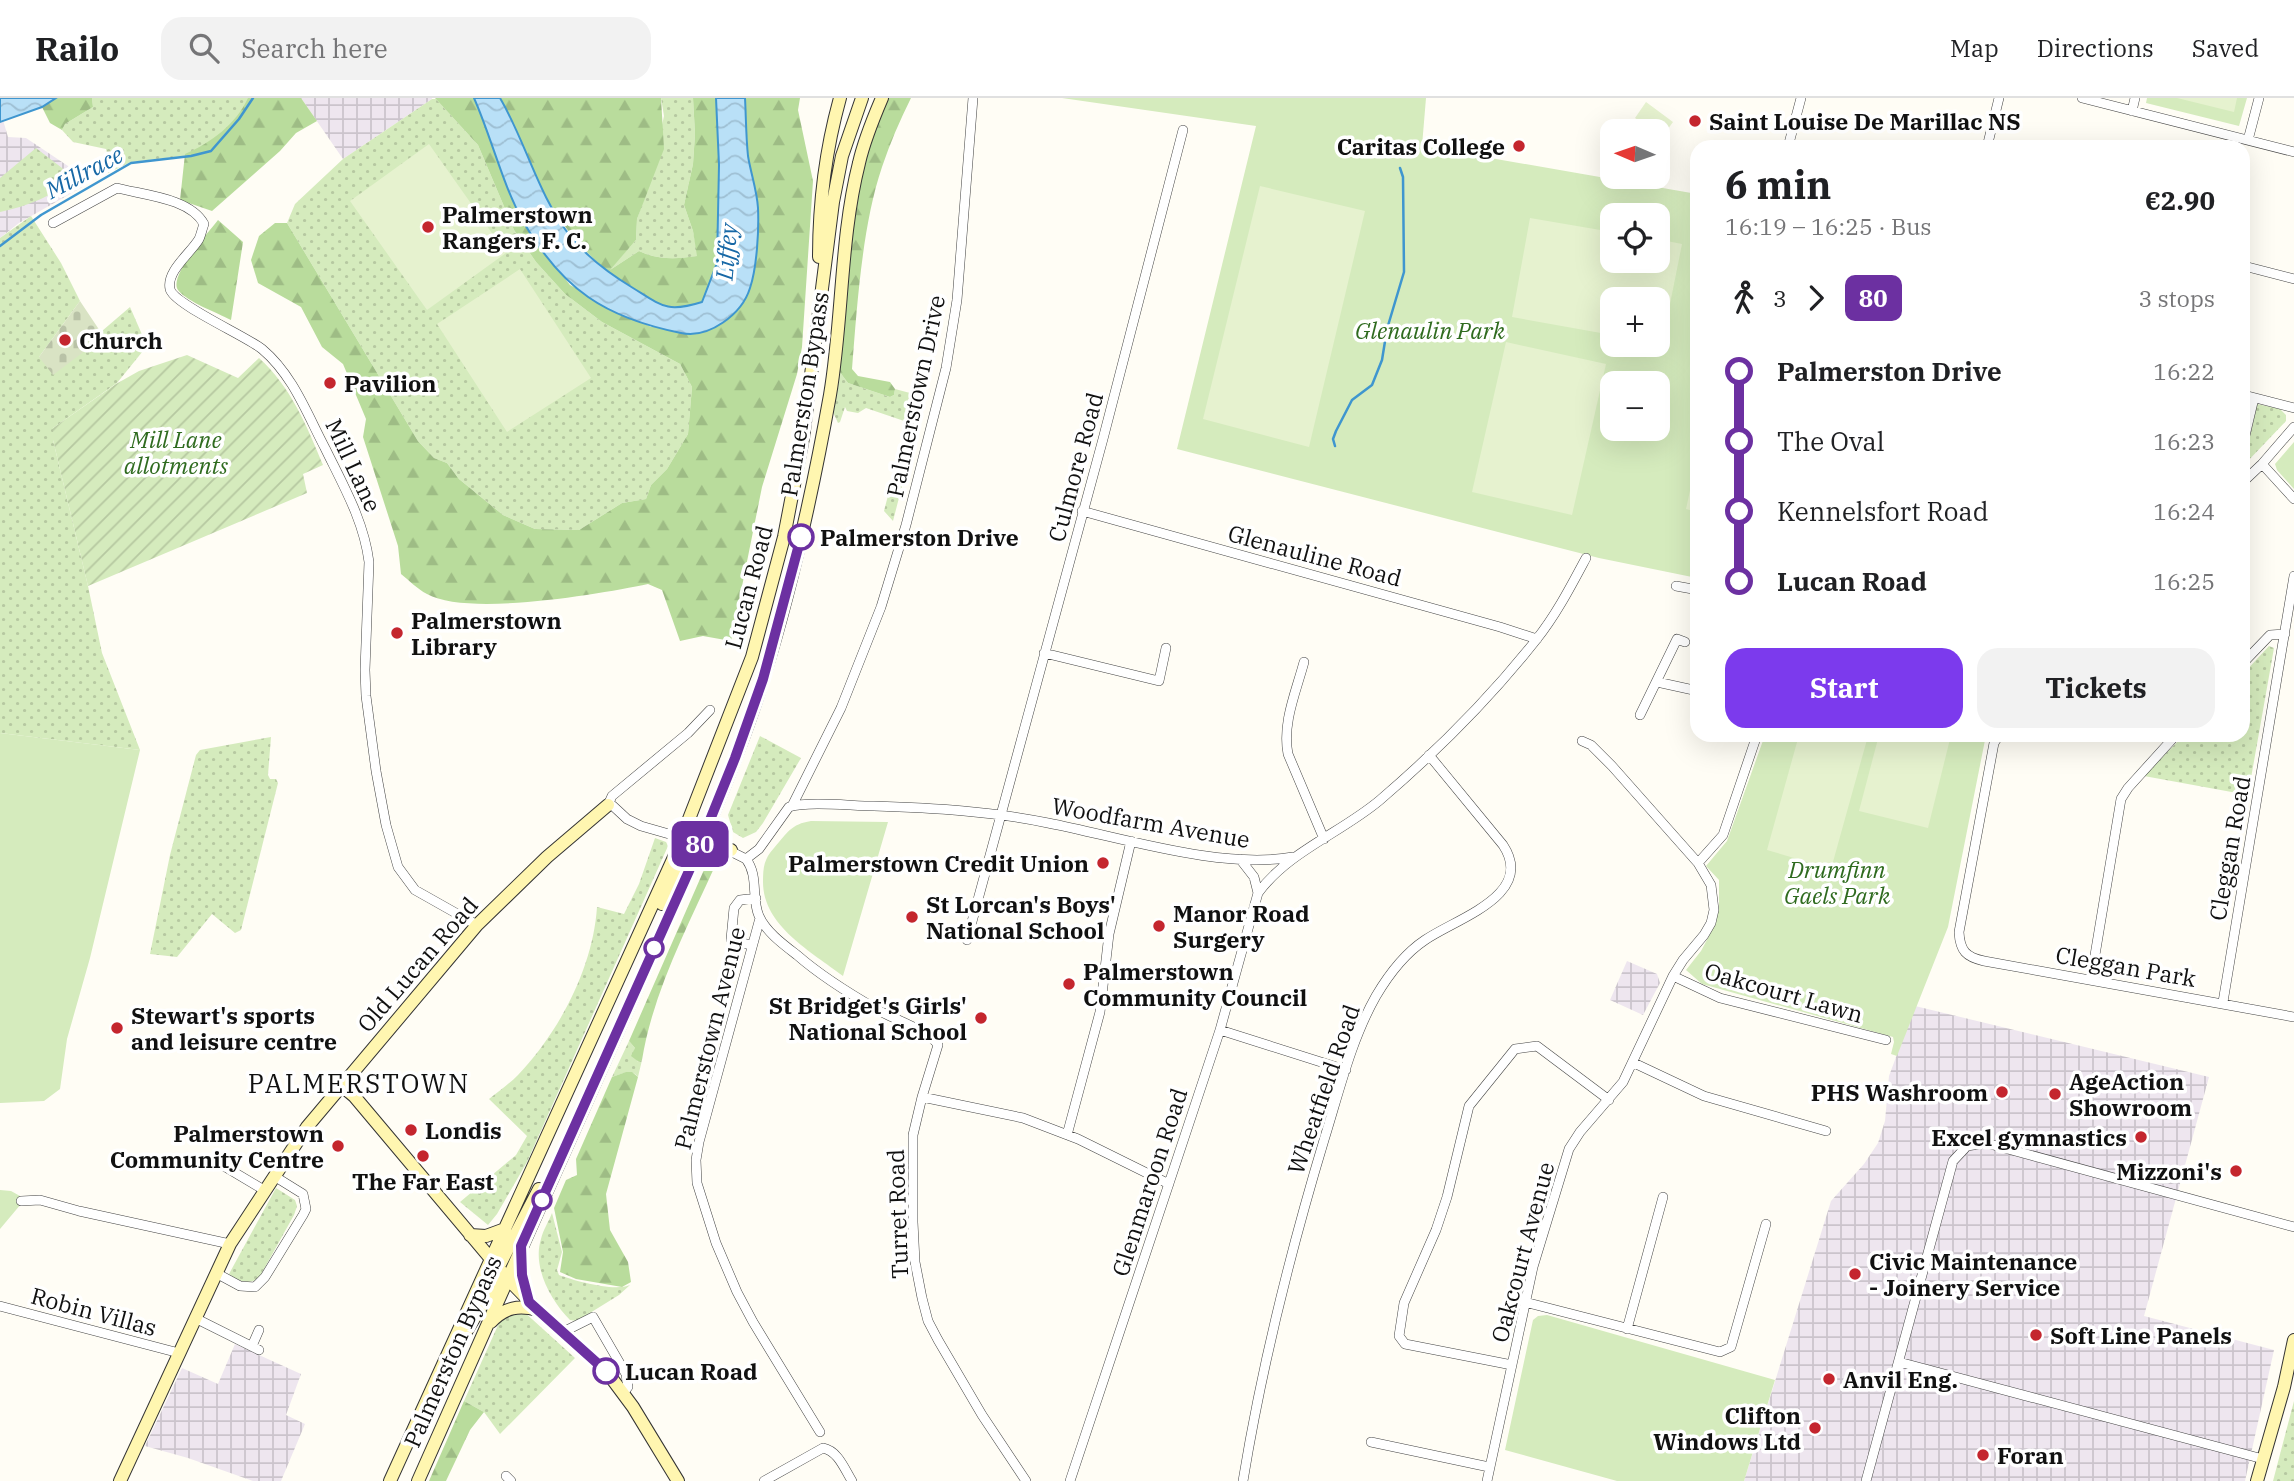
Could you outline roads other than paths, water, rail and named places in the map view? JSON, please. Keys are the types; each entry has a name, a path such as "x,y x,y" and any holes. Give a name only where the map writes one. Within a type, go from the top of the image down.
{"main road":[{"path":"820,302 820,220 824,164 840,98"},
{"path":"820,302 842,156 862,98"},
{"name":"Palmerston Bypass","path":"390,1481 478,1290 521,1246 693,862 735,758 763,679 811,492 834,371 850,219 859,162 882,98"},
{"name":"Lucan Road","path":"685,830 752,657 784,537 803,438 820,302"},
{"path":"712,762 720,770 735,758"},
{"name":"Old Lucan Road","path":"120,1481 230,1244 307,1127 477,925 547,857 608,805"},
{"name":"Palmerston Bypass","path":"418,1481 485,1330 506,1229 685,830"},
{"path":"628,961 650,928 691,842 696,837 703,837"},
{"path":"693,862 731,850"},
{"path":"342,1086 354,1096 499,1270 534,1306 607,1372 624,1392 678,1481"},
{"path":"432,1387 499,1270 555,1153 574,1128"},
{"path":"473,1238 506,1229"},
{"path":"473,1238 480,1265 478,1290"},
{"path":"521,1246 522,1275 534,1306"},
{"path":"485,1330 495,1318 511,1308 534,1306"},
{"path":"2257,1481 2284,1387 2294,1340"}],"street":[{"name":"Palmerstown Drive","path":"746,859 759,849 786,810 792,806 841,708 881,607 906,525 946,368 957,300 974,98"},
{"path":"1790,140 1801,98"},
{"path":"1989,140 1999,98"},
{"path":"2082,98 2248,140 2259,98"},
{"path":"2132,111 2135,98"},
{"name":"Culmore Road","path":"967,940 1183,130"},
{"path":"2250,141 2294,152"},
{"name":"Mill Lane","path":"52,223 117,188 171,202 199,214 204,224 199,239 176,268 169,285 171,293 186,305 251,341 271,358 293,385 314,424 362,526 368,546 365,670 368,708 386,825 398,867 415,890 477,925"},
{"path":"2250,268 2294,279"},
{"path":"2250,397 2294,408"},
{"path":"2250,415 2254,398"},
{"path":"2250,475 2294,427"},
{"path":"2262,464 2294,499"},
{"name":"Glenauline Road","path":"1082,511 1537,639"},
{"name":"Glenmaroon Road","path":"1070,1481 1220,1030 1258,893 1265,883 1293,858 1378,801 1483,701 1537,639 1562,603 1586,558"},
{"name":"Cleggan Road","path":"2223,1002 2294,576"},
{"path":"1676,586 1690,589"},
{"path":"2250,656 2270,635 2285,634"},
{"path":"1640,715 1677,639 1685,642"},
{"path":"1044,653 1158,681 1166,648"},
{"path":"1304,662 1285,740 1288,754 1324,839"},
{"path":"1657,682 1690,689"},
{"name":"Old Lucan Road","path":"608,805 612,796 688,733 710,710"},
{"path":"1582,741 1598,752 1698,863 1723,835 1755,742"},
{"name":"Cleggan Park","path":"1995,742 1959,932 1963,952 1970,958 2294,1017"},
{"path":"2091,979 2120,799 2170,742"},
{"name":"Wheatfield Road","path":"1243,1481 1257,1401 1283,1286 1346,1070 1363,1021 1398,963 1423,941 1497,897 1514,867 1511,856 1503,845 1429,755"},
{"path":"608,805 641,826 669,834 685,830 746,859 753,872 760,918"},
{"name":"Woodfarm Avenue","path":"792,806 939,809 1002,814 1131,841 1240,859 1260,861 1293,858"},
{"path":"1067,1135 1100,1012 1109,934 1131,841"},
{"path":"1240,859 1254,877 1258,893"},
{"name":"Oakcourt Avenue","path":"1487,1481 1525,1302 1547,1215 1569,1149 1580,1132 1609,1100 1634,1063 1673,976 1711,923 1714,910 1711,885 1698,863"},
{"path":"752,944 731,939 734,908 740,900 756,898"},
{"name":"Palmerstown Avenue","path":"760,918 699,1142 696,1160 697,1183 716,1243 737,1292 820,1432"},
{"name":"Turret Road","path":"760,918 785,945 828,979 878,1010 922,1032 938,1045 914,1135 915,1262 922,1298 928,1321 938,1340 982,1415 1026,1481"},
{"name":"Oakcourt Lawn","path":"1673,976 1720,998 1886,1040"},
{"path":"1220,1030 1346,1070"},
{"path":"1512,1365 1405,1344 1399,1336 1404,1303 1436,1230 1447,1197 1469,1106 1515,1049 1537,1046 1609,1100"},
{"path":"1634,1063 1704,1096 1826,1131"},
{"path":"922,1097 1023,1118 1067,1135 1169,1184"},
{"path":"1866,1481 1953,1161 1961,1149 1973,1143 1986,1143 2294,1227"},
{"path":"212,1159 264,1190"},
{"path":"216,1273 240,1286 256,1287 303,1215 306,1200 303,1194 274,1176"},
{"path":"1627,1329 1663,1196"},
{"path":"21,1200 40,1200 230,1244"},
{"path":"1525,1302 1720,1352 1727,1350 1731,1347 1766,1224"},
{"name":"Robin Villas","path":"0,1307 179,1353"},
{"path":"562,1332 593,1317 626,1374 628,1387 624,1392"},
{"path":"195,1318 256,1348 259,1330"},
{"path":"1899,1362 2263,1459"},
{"path":"1371,1442 1489,1467"},
{"path":"764,1481 823,1448 835,1454 852,1481"}],"water":[{"path":"0,98 56,98 42,107 0,122"},
{"name":"Liffey","path":"474,98 500,98 550,204 578,245 624,283 665,306 681,307 702,302 717,263 719,165 716,98 745,98 748,156 757,202 758,227 756,259 750,288 740,307 713,328 692,334 681,333 630,319 588,297 570,283 538,245 523,221 509,192"}],"waterway":[{"name":"Millrace","path":"0,246 41,215 131,163 211,151 253,98"},
{"path":"1335,446 1333,439 1352,400 1372,385 1382,360 1387,329 1404,272 1403,177 1400,168"}],"place":[{"name":"Saint Louise De Marillac NS","path":"1695,121"},
{"name":"Caritas College","path":"1519,146"},
{"name":"Palmerstown Rangers F. C.","path":"428,227"},
{"name":"Church","path":"65,340"},
{"name":"Pavilion","path":"330,383"},
{"name":"Palmerston Drive","path":"801,537"},
{"name":"Palmerstown Library","path":"397,633"},
{"name":"Palmerstown Credit Union","path":"1103,863"},
{"name":"St Lorcan's Boys' National School","path":"912,917"},
{"name":"Manor Road Surgery","path":"1159,926"},
{"name":"Palmerstown Community Council","path":"1069,984"},
{"name":"St Bridget's Girls' National School","path":"981,1018"},
{"name":"Stewart's sports and leisure centre","path":"117,1028"},
{"name":"PHS Washroom","path":"2002,1092"},
{"name":"AgeAction Showroom","path":"2055,1094"},
{"name":"Londis","path":"411,1130"},
{"name":"Excel gymnastics","path":"2141,1137"},
{"name":"Palmerstown Community Centre","path":"338,1146"},
{"name":"The Far East","path":"423,1156"},
{"name":"Mizzoni's","path":"2236,1171"},
{"name":"Civic Maintenance - Joinery Service","path":"1855,1274"},
{"name":"Soft Line Panels","path":"2036,1335"},
{"name":"Lucan Road","path":"606,1371"},
{"name":"Anvil Eng.","path":"1829,1379"},
{"name":"Clifton Windows Ltd","path":"1815,1428"},
{"name":"Foran","path":"1983,1455"}],"district":[{"name":"PALMERSTOWN","path":"359,1083"}],"park label":[{"name":"Glenaulin Park","path":"1430,330"},
{"name":"Mill Lane allotments","path":"176,452"},
{"name":"Drumfinn Gaels Park","path":"1837,882"}]}
